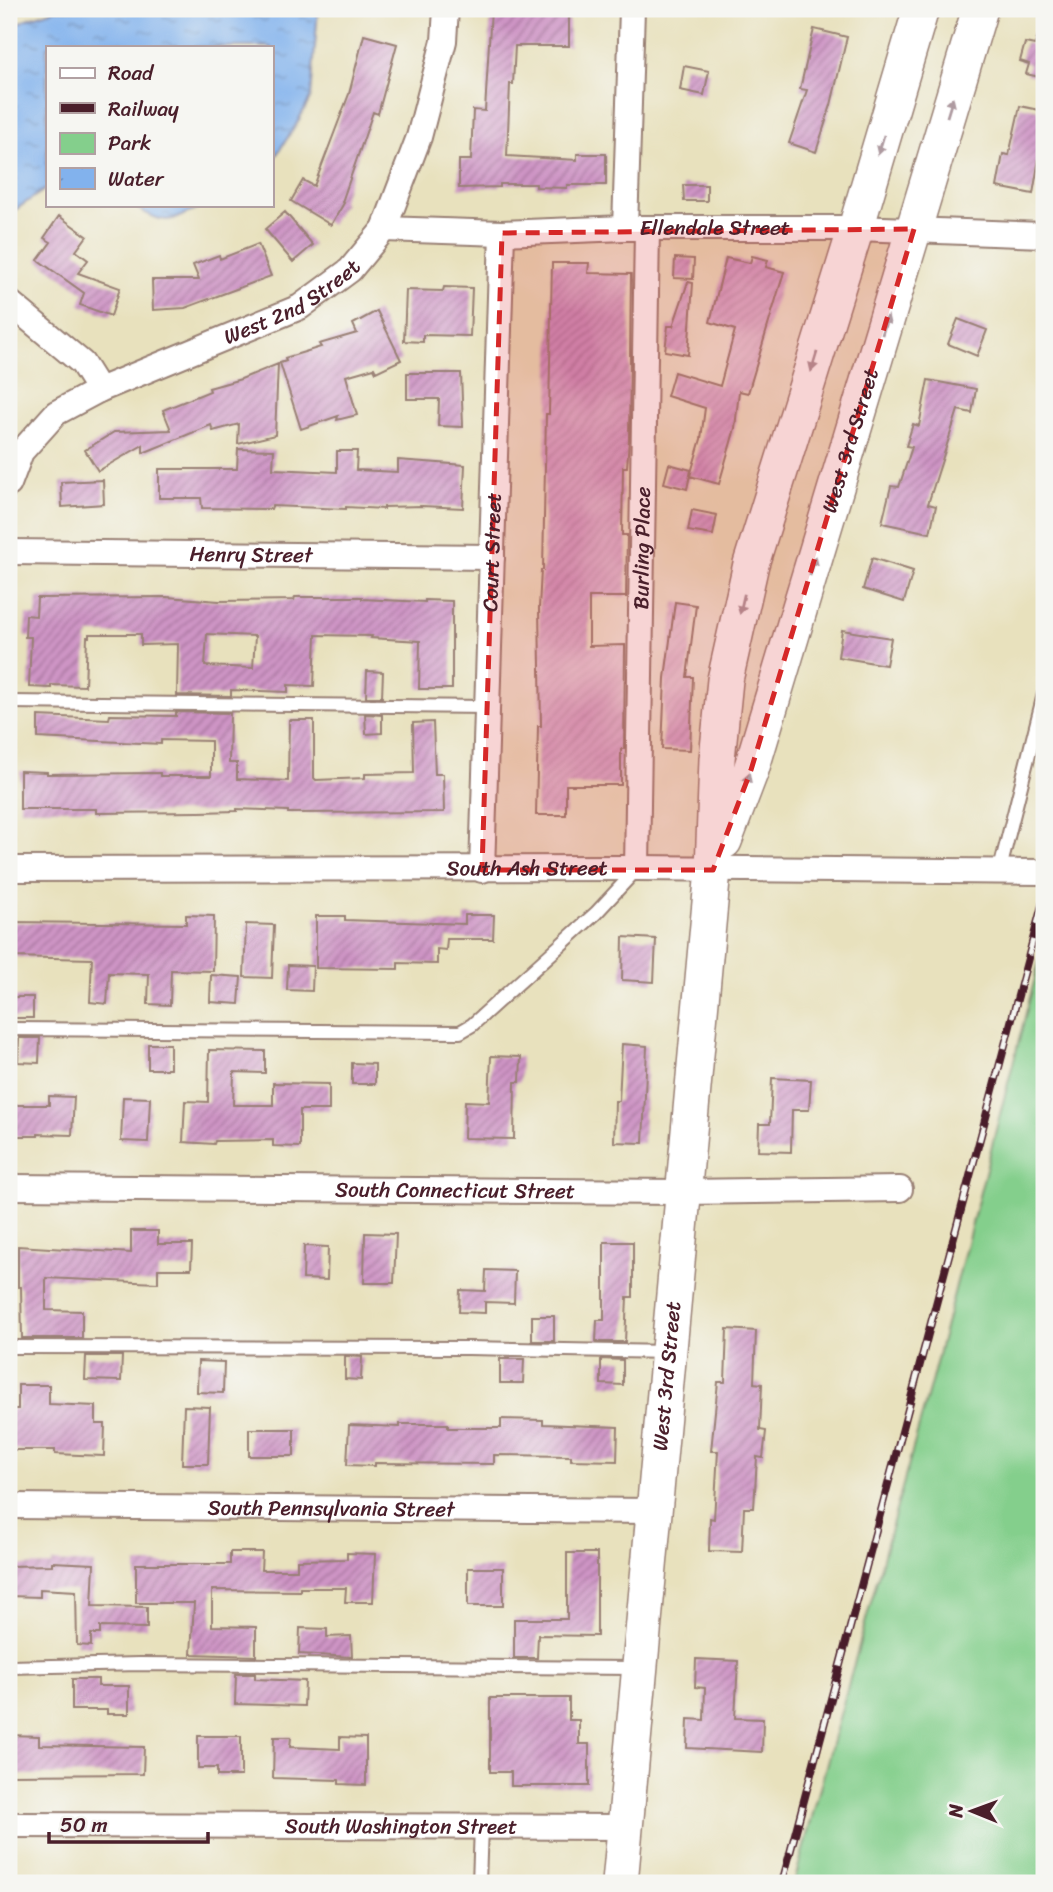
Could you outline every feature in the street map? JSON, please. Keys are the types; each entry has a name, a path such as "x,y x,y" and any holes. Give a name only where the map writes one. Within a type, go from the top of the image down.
{"street":[{"name":"West 2nd Street","path":"9,484 21,452 56,413 99,390 300,307 350,270 384,229 419,137 444,41 446,9"},
{"name":"Burling Place","path":"632,9 636,228 637,868"},
{"name":"West 3rd Street","path":"620,1883 713,870 717,760 725,680 751,564 921,9"},
{"name":"West 3rd Street","path":"713,870 751,770 980,9"},
{"name":"Ellendale Street","path":"384,229 502,233 636,228 856,228 1044,235"},
{"name":"Court Street","path":"482,870 502,233"},
{"path":"9,302 82,363 99,390"},
{"name":"Henry Street","path":"9,552 492,557"},
{"name":"South Ash Street","path":"9,869 637,868 1044,872"},
{"name":"South Connecticut Street","path":"9,1187 684,1192 900,1189"},
{"name":"South Pennsylvania Street","path":"9,1506 654,1511"},
{"name":"South Washington Street","path":"9,1825 625,1827"}],"lane":[{"path":"999,873 1044,694"},
{"path":"9,702 488,707"},
{"path":"9,1029 460,1032 596,914 637,868"},
{"path":"9,1347 468,1348 668,1352"},
{"path":"9,1667 141,1664 638,1668"},
{"path":"479,1883 481,1826"}],"highlighted area":[{"path":"914,229 751,770 713,870 482,870 502,233"}],"green space":[{"path":"1044,943 1044,1883 794,1883 932,1379"}],"water":[{"path":"57,9 318,9 311,97 273,160 273,46 46,46 46,189 9,214 9,29 27,19"},
{"path":"134,206 202,206 168,220 153,217"}],"building":[{"path":"491,9 569,9 569,46 515,46 513,84 510,84 507,156 577,160 577,154 606,154 606,185 567,185 567,188 536,187 536,184 500,184 500,187 459,188 459,160 471,160 473,110 485,111"},
{"path":"1040,28 1044,28 1044,78 1026,74 1029,64 1020,61 1025,43 1035,45"},
{"path":"814,29 847,37 831,105 816,152 789,143 807,90 800,89"},
{"path":"364,35 397,44 378,114 373,112 342,202 344,203 331,225 291,201 303,180 314,186 349,94"},
{"path":"684,66 709,71 704,95 680,90"},
{"path":"1020,106 1044,111 1044,129 1033,194 997,187 1003,154 1009,155"},
{"path":"683,185 707,185 707,201 684,201"},
{"path":"285,212 313,245 293,262 265,229"},
{"path":"59,216 87,236 76,251 88,260 78,273 120,288 111,316 80,305 84,293 38,260 51,242 44,238"},
{"path":"258,244 271,276 185,308 153,310 152,280 199,280 193,265 219,255 220,259"},
{"path":"752,256 768,260 766,267 784,272 748,393 739,391 735,428 719,484 690,476 701,439 705,408 667,396 674,372 720,386 735,330 710,322 726,258 750,263"},
{"path":"675,258 694,259 693,279 674,278"},
{"path":"552,263 589,263 588,273 631,274 629,439 627,467 623,467 622,535 627,535 626,597 589,597 589,646 625,645 624,749 621,749 621,785 566,785 566,815 536,815 538,726 541,726 539,608 543,570 546,414 549,414"},
{"path":"688,282 693,283 688,355 665,351 668,326 673,326"},
{"path":"444,287 472,288 470,336 423,335 423,342 404,341 406,290 443,291"},
{"path":"377,311 401,360 376,372 374,368 346,376 357,415 337,420 338,416 301,429 280,363 286,361 285,358 321,347 319,344 357,333 353,324"},
{"path":"958,319 987,330 977,356 948,344"},
{"path":"278,364 275,435 238,444 239,424 213,431 211,425 143,453 143,445 98,471 85,450 114,432 171,430 163,410 210,391 209,388"},
{"path":"407,373 461,373 463,427 438,426 439,399 407,399"},
{"path":"928,380 976,389 972,413 958,410 928,504 936,506 930,533 882,523 891,486 899,487 912,447 906,446 913,424 919,426"},
{"path":"238,449 274,450 273,469 337,472 337,451 357,451 356,470 398,472 398,460 465,465 463,508 202,508 201,498 159,498 159,469 237,469"},
{"path":"669,464 691,470 687,489 664,483"},
{"path":"103,480 104,504 62,507 61,482"},
{"path":"692,510 717,515 713,535 688,531"},
{"path":"872,558 913,571 904,602 863,589"},
{"path":"167,597 219,601 362,597 425,602 452,601 452,689 419,689 420,641 371,638 372,636 316,635 314,686 288,685 288,692 231,690 231,696 177,695 178,644 141,645 141,634 89,634 85,686 29,687 31,637 25,637 26,615 36,616 37,598","holes":["207,634 255,636 253,668 205,666"]},
{"path":"675,602 696,605 687,677 693,677 690,750 662,749 665,678"},
{"path":"842,630 891,638 886,665 838,657"},
{"path":"367,671 383,672 382,697 366,697"},
{"path":"176,712 230,713 229,763 237,763 237,779 288,781 289,720 314,720 316,780 365,778 365,774 414,773 413,723 433,722 435,774 443,774 444,812 288,813 237,809 96,813 96,809 20,809 20,771 47,774 160,773 160,776 211,776 211,741 161,740 161,744 38,738 38,716 109,719 110,715 176,716"},
{"path":"365,714 382,715 382,733 366,734"},
{"path":"186,915 214,916 213,971 171,970 170,1005 148,1004 149,974 109,973 107,1004 90,1002 92,959 13,957 13,922 186,924"},
{"path":"465,915 494,915 493,939 447,939 446,950 437,949 437,964 398,963 398,969 316,968 316,916 345,916 345,920 465,924"},
{"path":"246,924 274,925 272,978 244,977"},
{"path":"623,937 656,939 654,982 622,980"},
{"path":"288,965 313,966 312,991 287,990"},
{"path":"211,975 241,977 239,1004 210,1002"},
{"path":"9,997 33,997 33,1018 9,1018"},
{"path":"19,1038 40,1038 39,1063 18,1062"},
{"path":"148,1044 170,1044 170,1069 148,1069"},
{"path":"622,1044 647,1046 643,1143 614,1142 615,1101 619,1101"},
{"path":"209,1050 265,1051 265,1073 234,1072 233,1105 273,1105 273,1083 329,1084 329,1110 300,1110 300,1147 273,1146 273,1140 215,1141 214,1144 183,1142 185,1101 208,1102"},
{"path":"491,1056 521,1057 520,1082 515,1082 514,1139 464,1138 465,1101 489,1102"},
{"path":"352,1063 375,1064 375,1084 352,1084"},
{"path":"772,1078 811,1080 809,1110 792,1110 791,1152 758,1151 759,1124 770,1124"},
{"path":"49,1096 74,1097 72,1135 9,1136 9,1105 49,1105"},
{"path":"123,1097 150,1098 148,1142 121,1141"},
{"path":"131,1231 158,1231 158,1244 192,1244 191,1269 158,1269 158,1283 46,1278 46,1310 82,1311 82,1338 22,1338 18,1246 131,1253"},
{"path":"365,1233 396,1234 394,1283 364,1283"},
{"path":"604,1242 633,1242 633,1297 627,1297 625,1342 596,1342 597,1320 604,1320"},
{"path":"304,1246 328,1247 327,1280 303,1279"},
{"path":"486,1270 515,1271 514,1303 485,1302 485,1313 459,1312 460,1290 485,1291"},
{"path":"532,1316 554,1316 554,1341 532,1341"},
{"path":"727,1329 756,1331 754,1383 762,1384 760,1430 766,1431 763,1458 757,1457 754,1508 744,1508 742,1552 709,1551 710,1518 714,1519 718,1451 711,1451 718,1382 725,1382"},
{"path":"86,1356 122,1356 121,1381 85,1380"},
{"path":"345,1356 362,1357 361,1380 345,1379"},
{"path":"500,1359 524,1359 523,1383 500,1383"},
{"path":"601,1359 623,1360 623,1385 601,1384"},
{"path":"198,1361 224,1362 223,1393 197,1392"},
{"path":"18,1385 49,1385 49,1404 96,1406 96,1424 105,1424 104,1456 55,1454 55,1450 12,1450 9,1409 18,1409"},
{"path":"184,1406 210,1407 208,1464 182,1464"},
{"path":"501,1419 543,1420 543,1424 618,1427 617,1461 571,1460 571,1456 494,1455 494,1464 347,1465 349,1425 400,1427 400,1424 448,1424 448,1428 501,1428"},
{"path":"249,1429 294,1429 294,1456 249,1456"},
{"path":"230,1552 262,1552 261,1570 297,1570 297,1560 347,1559 347,1553 375,1554 373,1602 345,1602 346,1588 300,1588 300,1591 212,1590 212,1626 256,1627 256,1656 191,1654 194,1603 136,1603 136,1564 230,1564"},
{"path":"567,1553 597,1553 597,1636 538,1635 537,1658 514,1658 514,1619 567,1619"},
{"path":"52,1562 94,1564 92,1606 147,1607 147,1628 100,1627 100,1634 91,1634 91,1646 77,1645 76,1591 40,1589 40,1597 9,1596 9,1566 52,1565"},
{"path":"468,1568 503,1568 503,1606 468,1606"},
{"path":"300,1628 327,1629 327,1637 351,1636 352,1657 299,1654"},
{"path":"696,1659 738,1661 735,1718 763,1719 762,1752 687,1748 688,1719 704,1720 705,1688 695,1687"},
{"path":"236,1674 255,1674 255,1679 305,1681 304,1706 235,1704"},
{"path":"72,1679 98,1679 98,1686 129,1686 129,1714 107,1714 107,1710 72,1710"},
{"path":"490,1698 569,1698 569,1720 579,1720 579,1744 589,1744 589,1786 511,1786 511,1772 490,1772"},
{"path":"9,1735 39,1736 39,1745 144,1747 143,1774 9,1775"},
{"path":"198,1736 241,1736 241,1776 217,1776 217,1768 198,1768"},
{"path":"274,1737 291,1737 290,1747 340,1749 340,1737 366,1738 366,1785 339,1784 339,1780 273,1778"}],"railway":[{"path":"782,1883 1044,898"}]}
